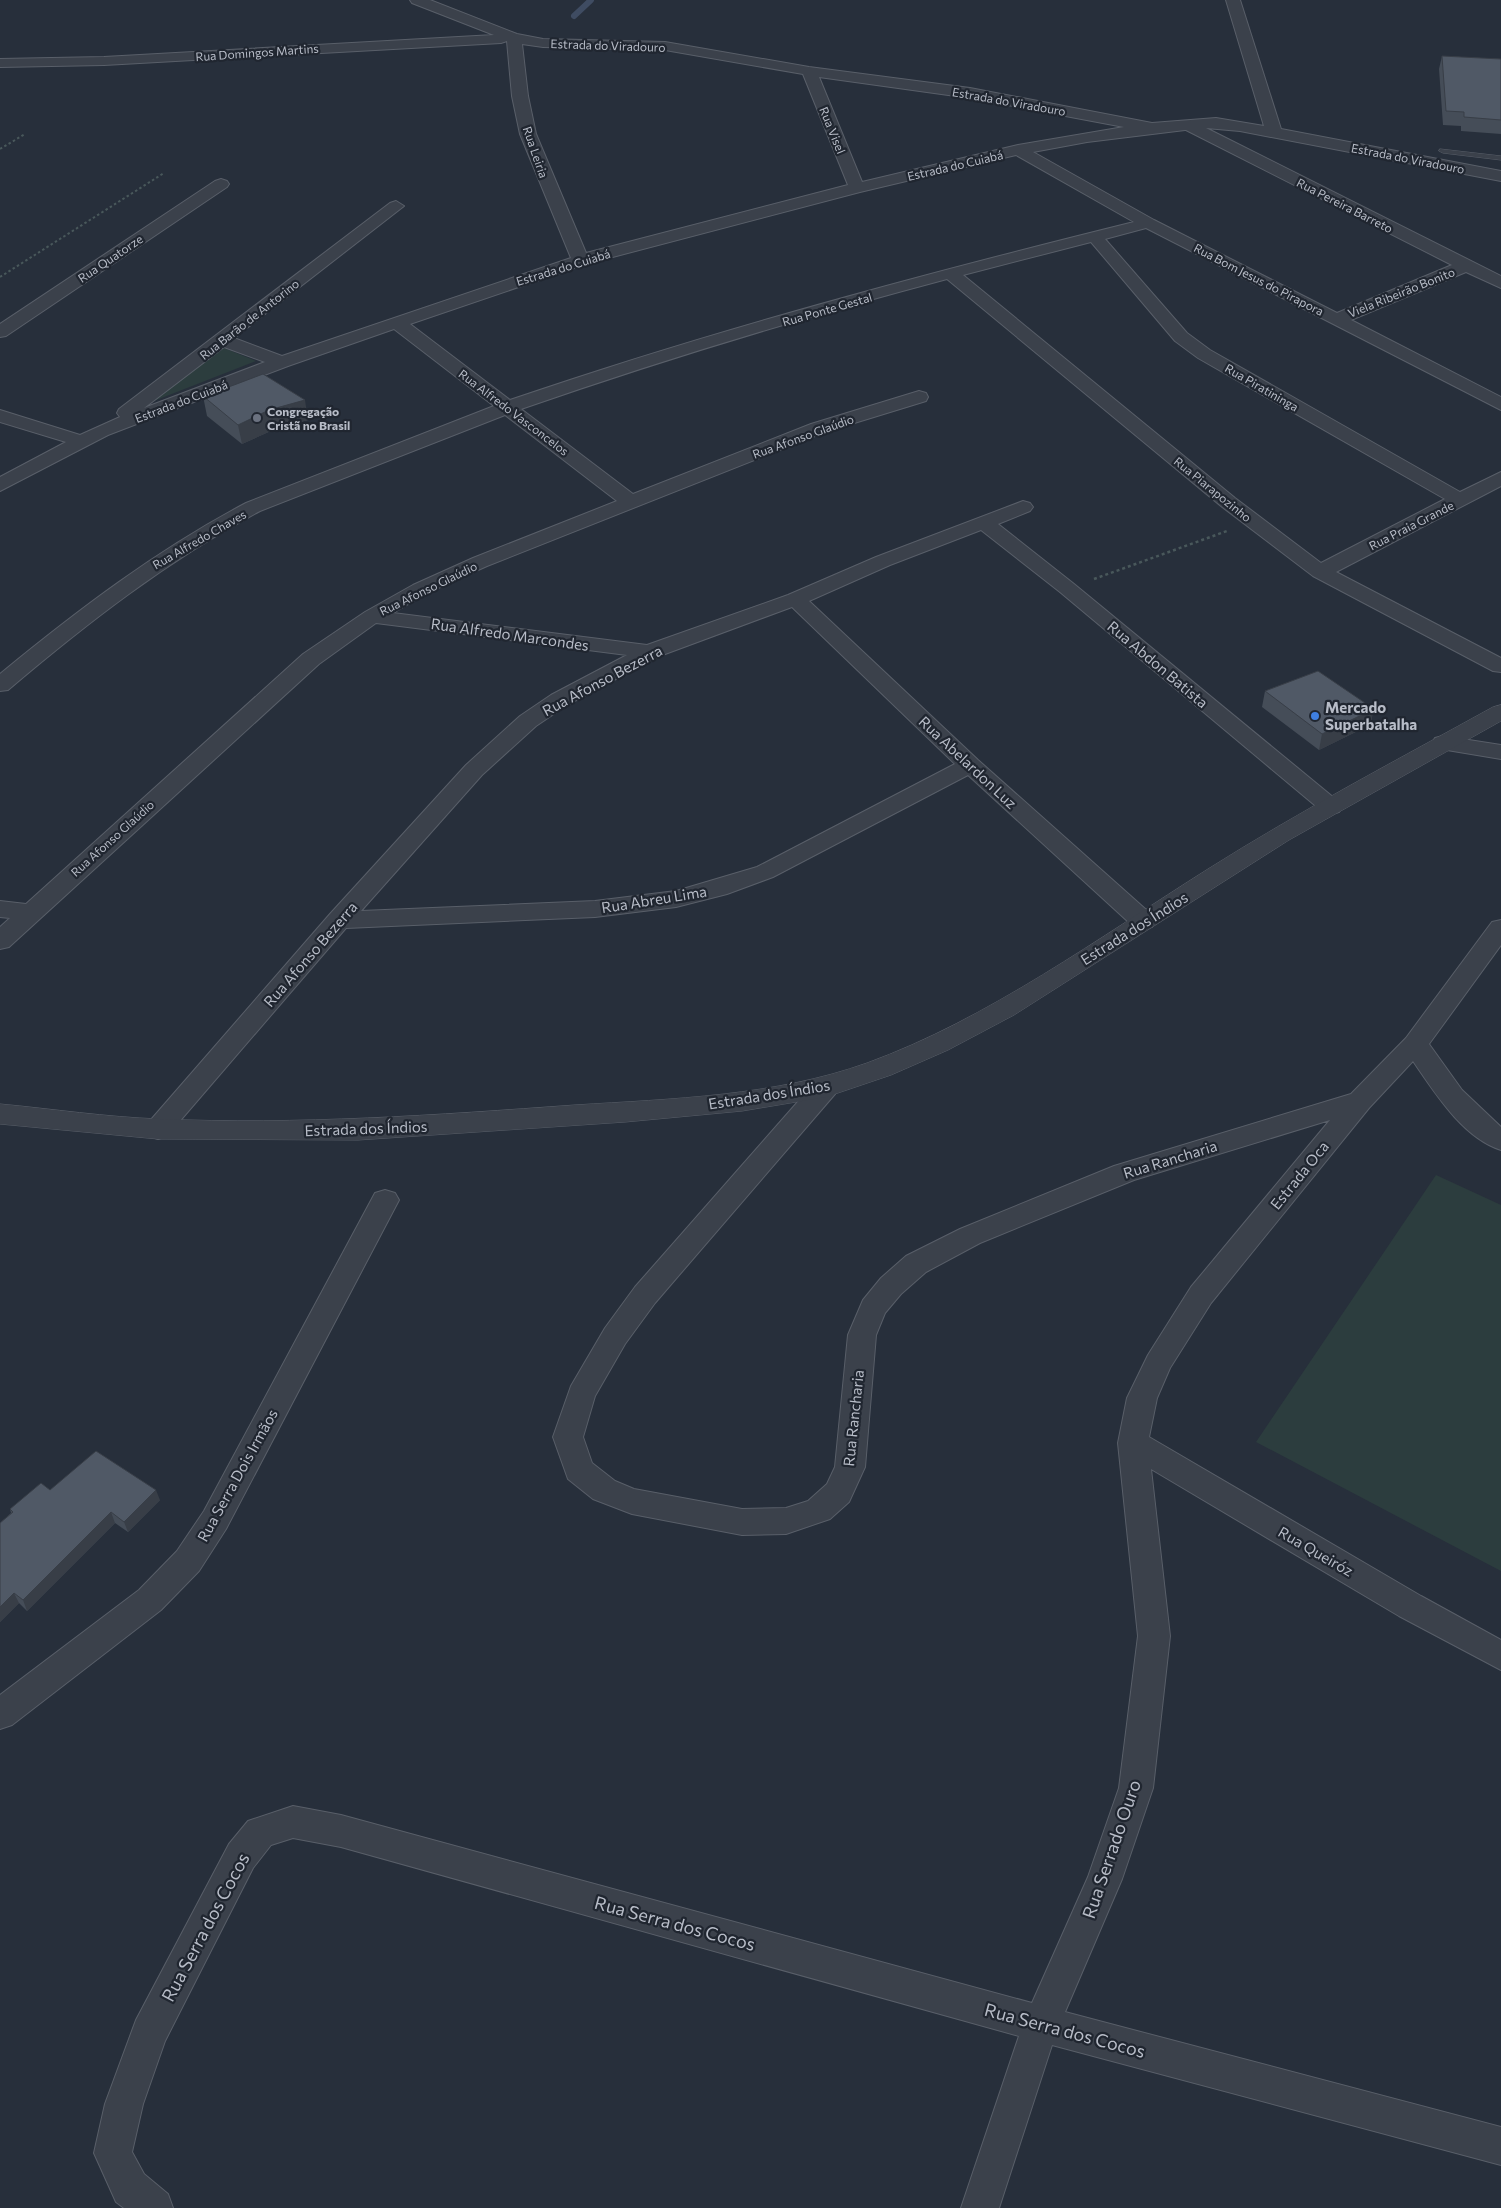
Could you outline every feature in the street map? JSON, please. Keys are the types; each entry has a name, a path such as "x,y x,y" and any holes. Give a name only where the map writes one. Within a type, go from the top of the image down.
{"street":[{"path":"417,0 514,38"},
{"path":"1234,0 1274,133"},
{"name":"Rua Domingos Martins","path":"0,63 104,61 514,38"},
{"name":"Estrada do Viradouro","path":"514,38 543,43 665,46 809,70 970,93 1152,128 1216,123 1501,176"},
{"name":"Rua Leiria","path":"514,38 520,96 528,134 580,260"},
{"name":"Rua Visel","path":"809,70 858,188"},
{"name":"Rua Pereira Barreto","path":"1189,126 1501,283"},
{"name":"Estrada do Cuiabá","path":"0,486 101,431 282,362 580,260 858,188 1018,150 1087,137 1152,128"},
{"name":"Rua Bom Jesus do Pirapora","path":"1018,150 1148,223 1501,404"},
{"name":"Rua Quatorze","path":"0,332 221,184"},
{"name":"Rua Barão de Antorino","path":"101,431 396,206"},
{"name":"Rua Ponte Gestal","path":"508,407 701,345 950,273 1148,223"},
{"name":"Rua Piratininga","path":"1094,236 1181,337 1204,354 1460,500"},
{"name":"Viela Ribeirão Bonito","path":"1338,319 1465,266"},
{"name":"Rua Piarapozinho","path":"950,273 1253,522 1320,572 1501,666"},
{"name":"Rua Alfredo Vasconcelos","path":"397,323 632,502"},
{"path":"222,340 282,362"},
{"name":"Rua Afonso Glaúdio","path":"0,941 29,912 311,660 372,616 420,589 480,562 818,428 919,397"},
{"name":"Rua Alfredo Chaves","path":"0,685 133,579 218,524 253,507 508,407"},
{"path":"0,416 81,441"},
{"name":"Rua Praia Grande","path":"1320,572 1501,478"},
{"name":"Rua Afonso Bezerra","path":"158,1129 339,920 474,770 528,720 559,700 649,652 795,599 983,522 1024,508"},
{"name":"Rua Abdon Batista","path":"983,522 1067,588 1331,807"},
{"name":"Rua Abelardon Luz","path":"795,599 970,765 1143,921"},
{"name":"Rua Alfredo Marcondes","path":"372,616 649,652"},
{"name":"Estrada dos Índios","path":"0,1114 158,1129 358,1130 507,1122 742,1101 826,1088 931,1047 1005,1009 1280,835 1501,712"},
{"path":"1443,743 1501,752"},
{"name":"Rua Abreu Lima","path":"339,920 595,909 676,898 719,888 773,868 970,765"},
{"path":"0,909 29,912"},
{"name":"Estrada Oca","path":"1133,1443 1142,1398 1158,1363 1201,1294 1360,1101 1415,1044 1501,928"},
{"path":"1415,1044 1448,1093 1481,1127 1501,1140"},
{"name":"Rua Rancharia","path":"826,1088 645,1295 614,1336 580,1394 568,1437 579,1470 604,1490 632,1501 742,1522 786,1522 819,1510 838,1493 850,1467 862,1335 873,1308 891,1286 916,1264 970,1236 1124,1173 1360,1101"},
{"name":"Rua Serra Dois Irmãos","path":"0,1714 150,1600 188,1561 215,1520 386,1200"},
{"name":"Rua Queiróz","path":"1133,1443 1410,1606 1501,1656"},
{"name":"Rua Serrado Ouro","path":"980,2208 1041,2024 1105,1879 1136,1788 1146,1717 1154,1636 1133,1443"},
{"name":"Rua Serra dos Cocos","path":"154,2208 130,2188 113,2153 124,2104 149,2033 241,1856 260,1832 293,1822 342,1830 1041,2024 1501,2146"}],"lane":[{"path":"1443,151 1501,158"}],"path":[{"path":"0,149 26,134"},
{"path":"0,277 164,173"},
{"path":"1067,588 1253,522"}],"shaded area":[{"path":"219,346 256,361 141,406"},
{"path":"1436,1175 1501,1205 1501,1571 1256,1442"}],"building":[{"path":"1442,56 1501,59 1501,120 1464,117 1464,112 1446,111"},
{"path":"263,374 305,400 269,410 238,425 203,396 234,385"},
{"path":"1318,671 1374,709 1322,734 1265,691"},
{"path":"96,1451 156,1490 124,1522 111,1512 23,1600 14,1593 0,1607 0,1523 13,1512 10,1509 41,1483 50,1490"}],"waterway":[{"path":"574,16 591,0"}],"place":[{"name":"Congregação Cristã no Brasil","path":"257,418"},
{"name":"Mercado Superbatalha","path":"1315,716"}]}
